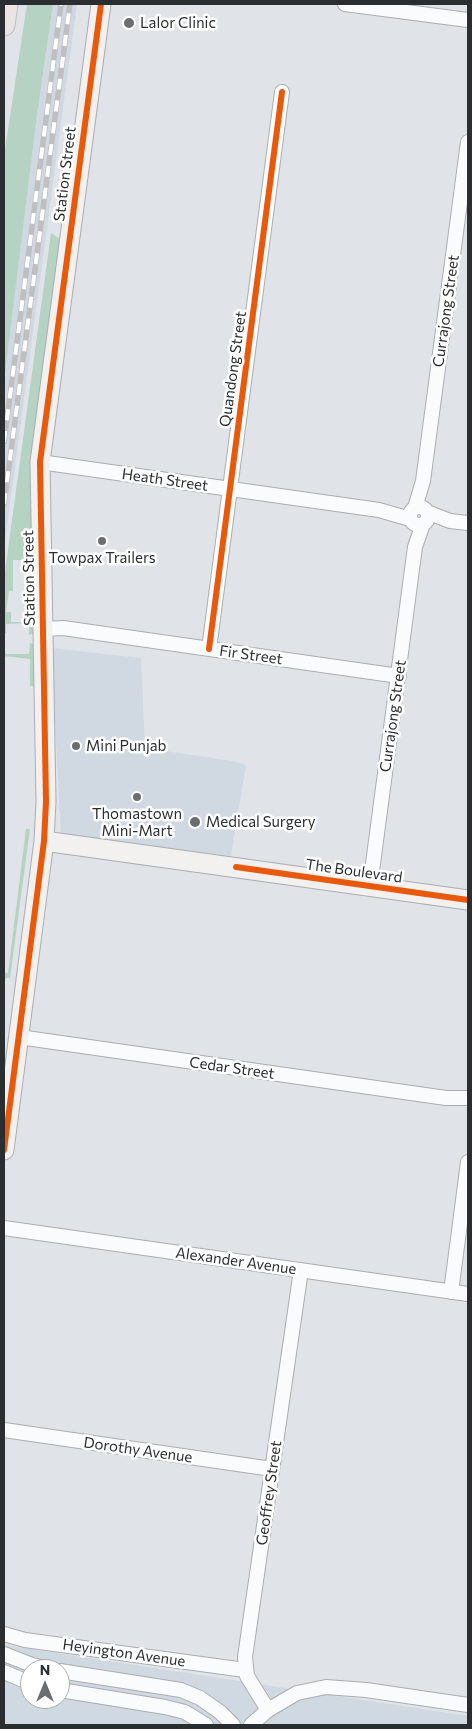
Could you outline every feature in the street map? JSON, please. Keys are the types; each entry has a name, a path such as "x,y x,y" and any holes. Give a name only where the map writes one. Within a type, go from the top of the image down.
{"main road":[{"path":"4,25 7,4"}],"street":[{"path":"354,4 402,8 468,20"},
{"name":"Station Street","path":"4,1150 44,840 46,802 40,462 99,5"},
{"name":"Quandong Street","path":"208,649 282,92"},
{"name":"Currajong Street","path":"370,886 468,142"},
{"name":"Heath Street","path":"40,462 468,523"},
{"name":"Fir Street","path":"43,629 63,628 399,676"},
{"name":"The Boulevard","path":"44,840 468,900"},
{"name":"Cedar Street","path":"19,1037 446,1098 468,1098"},
{"name":"Cedar Street","path":"446,1098 468,1106"},
{"path":"468,1098 468,1106"},
{"path":"451,1292 468,1162"},
{"name":"Alexander Avenue","path":"4,1228 468,1294"},
{"name":"Geoffrey Street","path":"245,1670 245,1657 301,1270"},
{"name":"Dorothy Avenue","path":"4,1430 272,1469"},
{"name":"Heyington Avenue","path":"5,1634 24,1640 245,1670"},
{"name":"Heyington Avenue","path":"4,1654 20,1666"},
{"path":"245,1670 249,1681 268,1710"},
{"name":"Heyington Avenue","path":"4,1672 20,1673"},
{"name":"Heyington Avenue","path":"70,1672 181,1690 200,1698 220,1712 233,1725"},
{"name":"Heyington Avenue","path":"136,1702 139,1682"},
{"path":"251,1725 268,1710 297,1694 326,1687 358,1689 468,1706"},
{"path":"70,1692 165,1706 185,1712 206,1725"}],"shaded area":[{"path":"53,4 77,4 4,548 4,382 37,115"},
{"path":"51,648 141,658 145,748 232,761 246,765 231,856 61,835"},
{"path":"4,1645 468,1716 468,1725 4,1725"}],"green space":[{"path":"27,4 53,4 37,115 4,382 4,156"},
{"path":"51,233 61,240 34,570 28,570 28,560 13,560 13,591 9,591 6,612 11,612 11,622 29,622 29,610 35,611 35,633 29,635 29,623 6,624 6,633 4,633 4,579"},
{"path":"30,643 36,645 36,686 30,686 30,659 4,656 4,654 29,654"},
{"path":"26,829 30,829 10,978 4,978 4,973 8,973"}],"railway":[{"path":"4,442 61,4"},
{"path":"4,504 70,4"}],"cycle path":[{"path":"4,1150 44,841 46,802 40,462 101,4"},
{"path":"209,649 282,92"},
{"path":"236,867 468,900"}],"place":[{"name":"Lalor Clinic","path":"129,23"},
{"name":"Towpax Trailers","path":"102,541"},
{"name":"Mini Punjab","path":"76,746"},
{"name":"Thomastown Mini-Mart","path":"137,797"},
{"name":"Medical Surgery","path":"195,822"}]}
